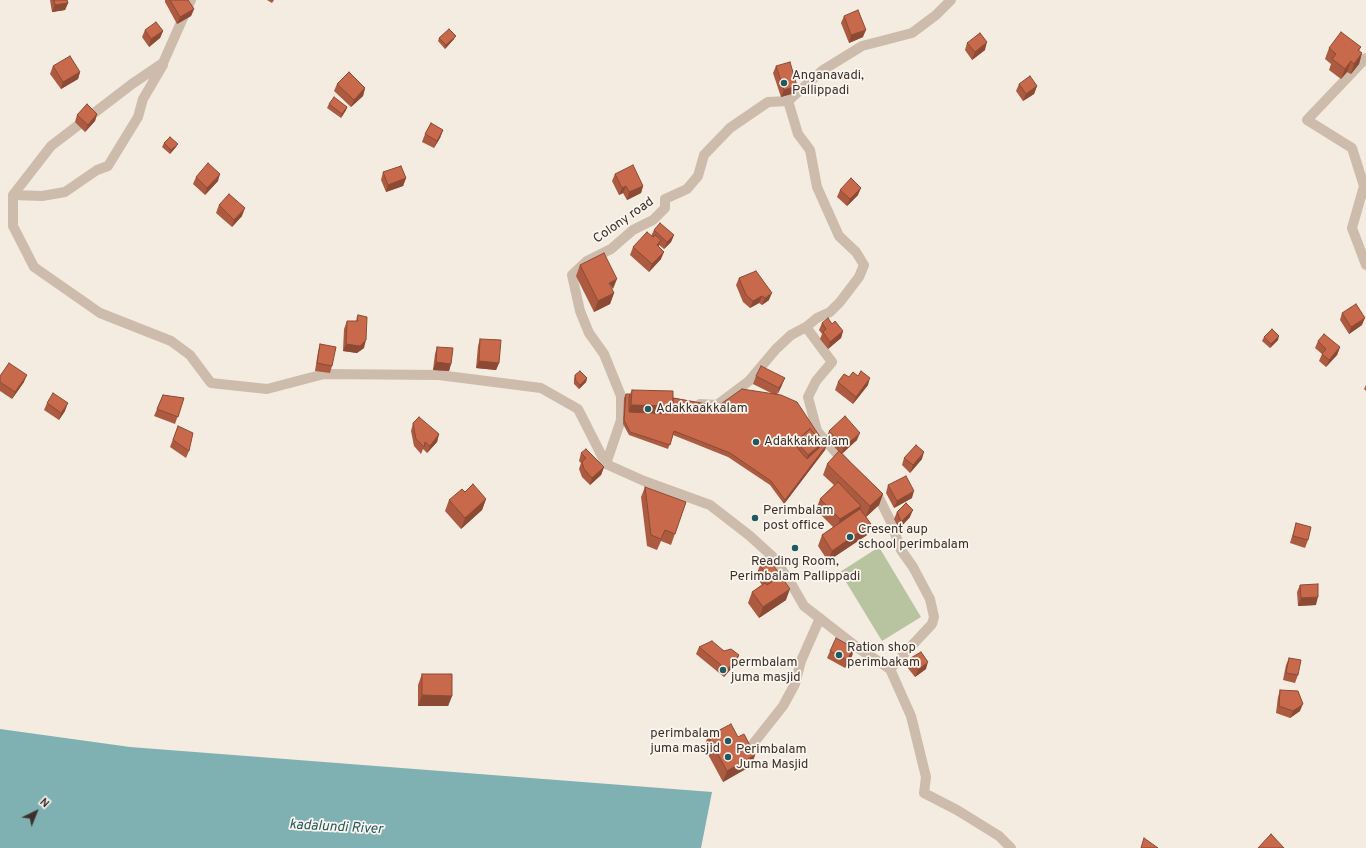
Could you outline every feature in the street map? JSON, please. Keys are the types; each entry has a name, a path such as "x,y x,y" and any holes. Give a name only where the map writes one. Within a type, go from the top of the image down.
{"street":[{"path":"13,195 42,196 65,192 98,170 108,166 138,117 144,99 163,63 191,0"},
{"path":"687,402 717,406 749,381 776,349 791,335 806,327 817,318 830,312 840,302 859,277 864,264 856,252 839,236 817,187 810,150 798,134 788,101 823,70 862,46 912,32 936,15 951,0"},
{"path":"1366,58 1307,120 1352,148 1364,186 1352,228 1366,265"},
{"path":"163,63 132,84 52,146 13,195 13,226 34,266 100,313 132,324 171,341 190,355 211,383 267,389 324,374 439,375 541,388 578,409 606,464 644,481 710,505 750,536 773,557 789,580 804,606 858,648 890,669 911,716 926,778 924,793 957,810 999,836 1011,848"},
{"name":"Colony road","path":"606,464 621,420 625,396 604,354 589,333 580,311 572,275 586,261 611,249 633,230 653,220 665,208 665,199 687,188 698,176 704,155 730,128 768,102 788,101"},
{"path":"806,327 832,362 816,381 808,397 817,431 852,472"},
{"path":"864,483 878,496 890,520 901,550 913,567 930,599 934,617 932,624 890,669"},
{"path":"749,749 783,706 795,684 801,661 820,618"}],"green space":[{"path":"879,547 921,617 882,641 840,572"}],"water":[{"name":"kadalundi River","path":"0,729 130,747 712,792 701,848 0,848"}],"building":[{"path":"54,0 67,0 68,3 55,5"},
{"path":"170,0 188,0 194,9 180,17"},
{"path":"858,10 866,30 851,35 844,16"},
{"path":"156,22 163,31 151,39 145,30"},
{"path":"449,29 456,36 446,45 439,38"},
{"path":"1341,32 1361,47 1358,50 1362,53 1354,64 1351,61 1345,69 1332,59 1336,54 1329,48"},
{"path":"980,33 987,42 975,52 967,43"},
{"path":"70,56 80,72 63,82 53,66"},
{"path":"790,62 797,86 784,90 776,66"},
{"path":"349,72 365,88 354,100 337,84"},
{"path":"1030,76 1037,86 1026,94 1019,84"},
{"path":"334,97 347,107 342,114 329,104"},
{"path":"87,104 97,114 88,125 77,115"},
{"path":"431,123 443,130 437,141 425,134"},
{"path":"170,137 178,144 171,150 164,143"},
{"path":"208,163 220,174 207,188 196,177"},
{"path":"633,165 643,186 629,192 626,186 622,188 615,174"},
{"path":"401,166 406,178 388,185 383,172"},
{"path":"851,178 861,188 850,199 840,190"},
{"path":"229,194 245,208 234,220 219,205"},
{"path":"660,223 674,235 667,242 654,230"},
{"path":"647,232 653,237 655,235 661,240 657,245 664,252 652,264 633,247"},
{"path":"604,253 617,279 609,283 614,293 598,301 580,265"},
{"path":"756,271 772,293 765,298 762,296 753,301 746,295 739,278"},
{"path":"1356,304 1365,318 1351,327 1342,313"},
{"path":"358,315 367,317 366,340 360,346 346,344 347,321 358,321"},
{"path":"828,318 832,324 835,321 843,331 830,342 823,332 826,329 822,323"},
{"path":"1272,329 1279,336 1271,344 1264,337"},
{"path":"1324,334 1340,347 1329,360 1322,354 1326,349 1318,341"},
{"path":"480,339 501,340 499,363 479,361"},
{"path":"320,344 336,347 332,366 317,363"},
{"path":"437,347 453,348 451,364 436,362"},
{"path":"9,363 27,375 15,392 0,382 0,376"},
{"path":"761,366 785,378 779,388 756,376"},
{"path":"580,371 587,378 580,385 576,381 575,375"},
{"path":"861,371 870,378 856,397 838,382 844,374 849,377 853,372 858,376"},
{"name":"Adakkakkalam","path":"742,389 781,395 797,402 826,446 785,500 771,481 730,453 674,431 670,445 630,432 624,420 626,394 630,394 629,412 670,414 673,406 673,398 718,406","holes":["810,429 823,443 807,459 795,445 796,441"]},
{"path":"632,390 673,391 673,406 631,405"},
{"path":"53,393 68,403 61,413 47,403"},
{"path":"163,395 184,398 178,417 157,409"},
{"path":"845,416 860,433 844,447 829,431"},
{"path":"419,417 439,434 430,446 425,442 424,447 416,439 413,423"},
{"path":"178,426 193,433 189,451 173,440"},
{"path":"810,429 823,443 808,455 796,441"},
{"path":"916,445 924,452 913,465 904,458"},
{"path":"586,449 604,467 592,478 584,469 582,462 586,458 581,453"},
{"path":"839,451 883,494 870,506 827,464"},
{"path":"906,476 914,491 897,501 888,485"},
{"path":"838,482 861,506 840,519 820,499"},
{"path":"473,484 486,499 465,518 449,500 462,489 465,492"},
{"path":"645,487 686,502 675,534 665,530 661,539 651,535"},
{"path":"906,503 913,510 901,522 897,512"},
{"path":"860,509 871,524 832,551 822,535"},
{"path":"1296,523 1311,527 1308,540 1293,536"},
{"path":"769,559 790,589 763,607 752,592 765,583 767,585 772,582 760,565"},
{"path":"1318,584 1318,597 1301,598 1300,585"},
{"path":"836,638 854,648 847,660 830,651"},
{"path":"712,641 724,651 731,649 739,655 727,670 699,647"},
{"path":"921,652 928,662 918,670 909,659"},
{"path":"1289,658 1301,660 1298,675 1286,673"},
{"path":"422,674 452,674 452,696 422,695"},
{"path":"1280,690 1298,691 1303,704 1293,711 1279,706"},
{"path":"731,724 738,737 744,734 755,755 727,771 708,736"},
{"path":"1271,834 1284,848 1258,848"},
{"path":"1144,838 1158,848 1141,848"}],"place":[{"name":"Anganavadi, Pallippadi","path":"784,83"},
{"name":"Adakkaakkalam","path":"648,409"},
{"name":"Adakkakkalam","path":"756,442"},
{"name":"Perimbalam post office","path":"755,518"},
{"name":"Cresent aup school perimbalam","path":"850,537"},
{"name":"Reading Room, Perimbalam Pallippadi","path":"795,548"},
{"name":"Ration shop perimbakam","path":"839,655"},
{"name":"permbalam juma masjid","path":"723,670"},
{"name":"perimbalam juma masjid","path":"728,741"},
{"name":"Perimbalam Juma Masjid","path":"728,757"}]}
